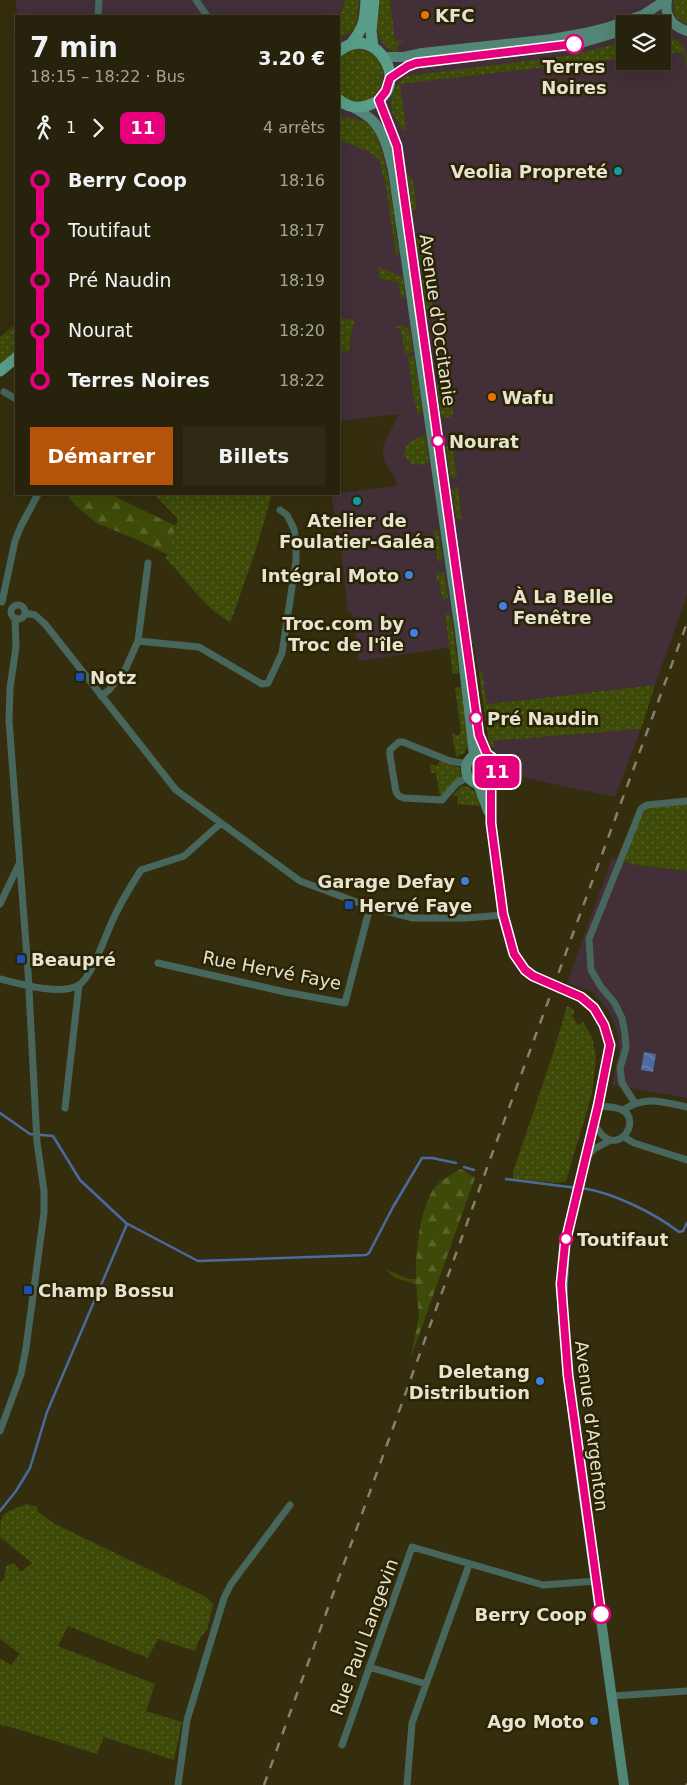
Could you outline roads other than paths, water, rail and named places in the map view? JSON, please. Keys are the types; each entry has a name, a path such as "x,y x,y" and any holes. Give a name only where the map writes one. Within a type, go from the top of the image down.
{"main road":[{"path":"340,50 350,45 362,31 366,0"},
{"path":"373,47 371,31 374,0"},
{"path":"384,57 404,57 552,39 585,33 643,15 666,0"},
{"path":"666,0 666,12 672,23 687,31"},
{"path":"390,78 416,63 574,44 616,32"},
{"path":"344,104 368,106 379,100 386,91 390,78 388,65 384,57 373,47 362,44 350,45"},
{"name":"Avenue d'Occitanie","path":"379,100 397,146 480,740 487,754 498,765 497,773 491,782 491,823 503,914"},
{"name":"Avenue d'Occitanie","path":"344,104 372,120 376,125 388,150 393,170 460,631 472,731 471,760 467,771 491,823"},
{"path":"0,371 15,359"},
{"path":"471,760 479,754 487,754"},
{"path":"473,781 487,784 491,782"},
{"name":"Avenue d'Argenton","path":"503,914 514,954 525,970 547,984 581,997 594,1008 604,1025 610,1045 598,1106 565,1244 561,1284 568,1375 624,1785"}],"street":[{"path":"98,15 99,0"},
{"path":"196,0 206,15"},
{"path":"4,392 15,399"},
{"path":"12,608 1,602 14,546 21,526 37,495"},
{"path":"138,641 199,647 265,685 271,680 280,658 291,598 296,544 291,520 280,510"},
{"path":"101,696 125,670 138,641 148,564"},
{"path":"12,608 19,604 24,608 25,613 22,618 15,618"},
{"path":"0,1431 21,1374 42,1223 44,1191 37,1142 9,721 10,688 16,647 15,618 11,615 12,608"},
{"path":"25,613 35,615 45,624 176,790 300,881 370,907 413,918 458,918 503,914"},
{"path":"471,760 450,761 403,742 399,742 390,750 396,792 404,798 442,800 457,783 473,781"},
{"path":"635,1103 622,1083 620,1068 626,1048 622,1018 614,1002 601,987 591,970 589,939 637,814 647,805 687,800"},
{"path":"65,1108 79,985 92,968 116,913 140,870 184,856 221,823"},
{"path":"0,904 19,864"},
{"name":"Rue Hervé Faye","path":"158,962 285,992 345,1003 370,907"},
{"path":"0,979 28,987 59,990 79,985"},
{"path":"623,1110 635,1103 652,1100 687,1107"},
{"path":"594,1123 597,1130 609,1140 618,1141 624,1137 629,1128 630,1120 623,1110 598,1106"},
{"path":"624,1137 634,1143 687,1160"},
{"path":"584,1160 594,1149 609,1140"},
{"path":"178,1785 188,1720 224,1598 231,1584 290,1505"},
{"name":"Rue Paul Langevin","path":"342,1745 412,1547 543,1586 596,1581"},
{"path":"407,1785 412,1723 469,1565"},
{"path":"369,1667 426,1684"},
{"path":"612,1696 687,1691"}],"water":[{"path":"644,1052 656,1054 653,1072 641,1070"}],"waterway":[{"path":"0,1113 30,1134 53,1136 80,1180 126,1223 198,1261 366,1255 369,1253 422,1158 456,1163"},
{"path":"464,1167 474,1170"},
{"path":"506,1179 577,1188"},
{"path":"582,1188 620,1199 658,1218 679,1232 683,1231 687,1223"},
{"path":"0,1511 16,1491 30,1468 47,1412 127,1224"}],"railway":[{"path":"264,1785 488,1165 687,623"}],"place":[{"name":"KFC","path":"425,15"},
{"name":"Terres Noires","path":"574,44"},
{"name":"Veolia Propreté","path":"618,171"},
{"name":"Wafu","path":"492,397"},
{"name":"Nourat","path":"438,441"},
{"name":"Atelier de Foulatier-Galéa","path":"357,501"},
{"name":"Intégral Moto","path":"409,575"},
{"name":"À La Belle Fenêtre","path":"503,606"},
{"name":"Troc.com by Troc de l'île","path":"414,633"},
{"name":"Notz","path":"80,677"},
{"name":"Pré Naudin","path":"476,718"},
{"name":"Garage Defay","path":"465,881"},
{"name":"Hervé Faye","path":"349,905"},
{"name":"Beaupré","path":"21,959"},
{"name":"Toutifaut","path":"566,1239"},
{"name":"Champ Bossu","path":"28,1290"},
{"name":"Deletang Distribution","path":"540,1381"},
{"name":"Berry Coop","path":"601,1614"},
{"name":"Ago Moto","path":"594,1721"}]}
